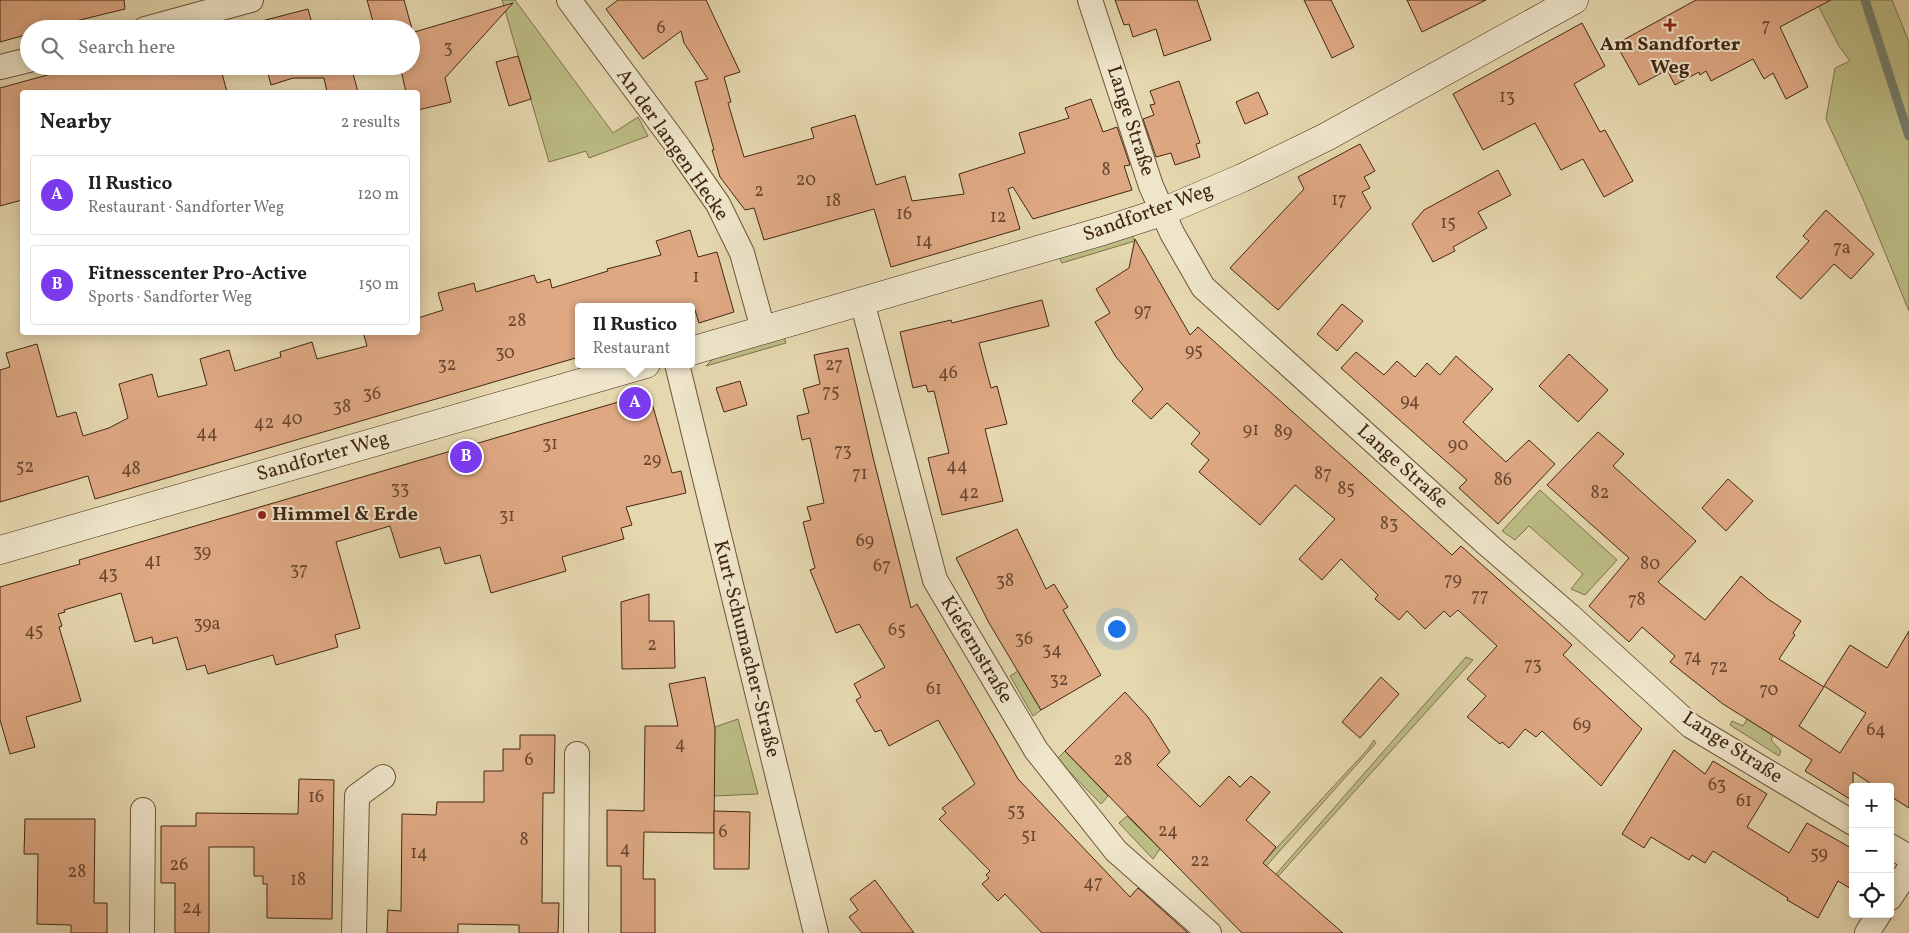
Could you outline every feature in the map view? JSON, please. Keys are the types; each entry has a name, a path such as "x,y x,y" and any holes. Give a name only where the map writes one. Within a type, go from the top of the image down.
{"street":[{"path":"178,20 251,0"},
{"name":"An der langen Hecke","path":"569,0 679,148 718,204 742,253 763,329"},
{"name":"Lange Straße","path":"1090,0 1151,186 1162,212 1203,287 1691,726 1849,821"},
{"name":"Sandforter Weg","path":"695,350 1103,231 1162,212 1242,178 1326,137 1574,0"},
{"path":"0,67 20,62"},
{"name":"Kiefernstraße","path":"862,301 934,580 1036,750 1116,851 1209,933"},
{"name":"Sandforter Weg","path":"0,550 632,368"},
{"name":"Kurt-Schumacher-Straße","path":"678,368 816,933"},
{"path":"576,933 577,754"},
{"path":"354,933 357,796 383,777"},
{"path":"142,933 143,810"},
{"path":"1894,848 1909,857"},
{"path":"1894,892 1909,869"},
{"path":"1867,933 1876,918"}],"green space":[{"path":"502,0 515,0 613,133 638,117 648,136 589,158 586,151 549,162"},
{"path":"1815,0 1892,0 1909,42 1909,311 1863,199 1826,119 1835,68 1850,61 1839,46"},
{"path":"1132,235 1135,241 1062,263 1059,257"},
{"path":"784,337 786,343 706,366 716,356"},
{"path":"1540,490 1617,560 1585,595 1571,589 1583,574 1529,526 1515,540 1502,531"},
{"path":"1466,657 1473,660 1273,882 1270,881"},
{"path":"1018,671 1041,710 1033,716 1010,676"},
{"path":"738,719 758,794 714,796 715,727"},
{"path":"1747,719 1773,735 1771,740 1781,751 1779,756 1730,725 1732,721 1743,726"},
{"path":"1374,740 1376,743 1261,872 1257,869 1368,749"},
{"path":"1065,751 1108,796 1101,804 1057,759"},
{"path":"1127,816 1160,849 1153,859 1119,823"}],"building":[{"path":"0,0 124,0 125,9 80,20 20,20 20,36 0,42"},
{"path":"367,0 404,0 410,20 373,20"},
{"path":"618,0 706,0 740,72 724,77 731,102 728,103 744,157 814,138 811,128 855,115 876,185 905,176 912,201 964,194 959,174 1025,153 1019,133 1069,118 1065,108 1091,99 1103,132 1117,127 1130,165 1124,166 1132,190 1033,219 1013,187 1008,189 1020,229 891,267 874,209 764,240 754,208 745,210 720,177 695,82 708,79 684,43 681,31 643,59 606,9"},
{"path":"1115,0 1197,0 1211,40 1164,56 1156,29 1133,37 1129,24 1124,25"},
{"path":"1304,0 1331,0 1354,47 1332,58"},
{"path":"1407,0 1486,0 1422,32"},
{"path":"1696,0 1831,0 1780,27 1808,87 1786,99 1773,73 1764,79 1753,59 1711,81 1706,71 1700,75 1699,72 1675,85 1667,70 1639,85 1616,44"},
{"path":"513,3 445,78 451,102 420,110 420,90 406,90 402,75 420,75 420,30"},
{"path":"308,9 311,20 266,20"},
{"path":"1582,23 1605,66 1574,84 1600,132 1605,130 1633,181 1604,197 1583,159 1561,170 1535,123 1483,150 1453,94"},
{"path":"518,56 531,99 509,106 496,62"},
{"path":"47,75 222,75 226,90 20,90 20,201 0,206 0,88"},
{"path":"268,75 353,75 357,90 327,90 324,78 293,78 271,85"},
{"path":"1179,81 1200,143 1196,144 1200,157 1175,165 1171,153 1156,157 1143,119 1154,115 1150,105 1155,104 1150,91"},
{"path":"1258,92 1268,114 1245,124 1236,102"},
{"path":"1360,144 1375,171 1364,177 1370,188 1362,192 1371,208 1278,310 1230,268 1304,189 1298,177"},
{"path":"1498,170 1511,195 1478,212 1487,228 1453,247 1455,251 1433,262 1412,224 1424,210"},
{"path":"1826,210 1874,254 1851,279 1834,264 1801,299 1776,277 1809,241 1803,236"},
{"path":"690,230 698,257 717,252 734,312 699,323 695,303 575,303 575,358 95,499 88,476 0,502 0,370 10,367 6,353 37,344 57,417 76,412 83,436 109,428 128,418 119,384 152,374 158,397 207,385 200,359 229,350 235,371 281,357 280,352 312,342 317,359 367,346 364,335 420,335 420,317 443,310 438,293 474,283 476,292 534,275 537,283 550,279 552,288 608,271 607,269 661,255 656,241"},
{"path":"1135,239 1190,335 1198,327 1452,555 1461,546 1572,645 1563,655 1642,729 1601,786 1542,731 1536,737 1525,729 1509,748 1502,742 1500,744 1467,717 1486,696 1467,679 1497,646 1458,610 1450,617 1444,611 1425,629 1407,611 1399,620 1375,599 1378,595 1341,559 1322,580 1299,559 1335,519 1295,485 1260,525 1199,472 1209,460 1191,444 1200,433 1167,403 1151,419 1132,401 1143,389 1116,357 1095,322 1110,313 1096,289 1129,268"},
{"path":"1042,300 1049,326 979,343 991,388 997,386 1007,424 985,429 1003,501 942,515 928,458 949,453 934,391 928,392 926,385 913,388 900,332 951,320 952,323"},
{"path":"1342,304 1363,321 1337,351 1317,334"},
{"path":"848,348 911,608 917,604 1018,779 1130,897 1138,888 1188,933 1042,933 1005,894 998,901 982,884 989,878 986,875 990,871 939,819 946,813 942,808 975,784 938,720 889,746 881,730 875,732 856,700 861,697 854,684 885,667 859,624 836,633 810,570 815,568 803,522 811,520 807,507 824,503 810,438 802,440 797,416 809,413 803,389 820,384 814,355"},
{"path":"1356,352 1384,375 1397,361 1415,377 1427,363 1440,375 1456,356 1493,389 1463,422 1506,462 1529,440 1555,464 1498,524 1459,488 1467,480 1341,368"},
{"path":"1569,354 1608,390 1578,422 1539,386"},
{"path":"740,381 747,405 724,412 716,388"},
{"path":"649,393 672,473 681,471 686,493 626,507 632,525 621,528 624,539 562,557 566,571 491,593 480,555 445,564 440,547 400,558 390,526 336,542 360,628 335,635 338,647 276,665 273,655 208,674 205,665 187,670 177,637 153,644 152,637 135,642 121,593 64,610 65,612 58,614 62,626 59,627 81,701 26,717 35,747 10,754 0,720 0,587 80,564 79,560"},
{"path":"1598,432 1624,454 1613,466 1696,541 1658,582 1705,620 1741,576 1768,599 1801,621 1793,633 1795,635 1779,659 1824,687 1799,726 1840,753 1866,713 1824,686 1850,645 1887,668 1909,631 1909,808 1894,799 1894,783 1870,783 1853,772 1853,783 1849,783 1849,798 1805,771 1812,760 1723,704 1670,662 1675,656 1642,627 1629,642 1589,606 1629,558 1547,485"},
{"path":"1728,479 1753,501 1726,531 1702,508"},
{"path":"1017,529 1046,589 1054,584 1068,607 1063,610 1101,675 1041,710 989,623 956,558"},
{"path":"649,594 649,621 674,621 675,668 622,669 621,602"},
{"path":"705,677 715,728 714,833 644,832 643,879 655,879 655,933 621,933 621,866 607,866 607,810 644,811 645,726 678,726 669,684"},
{"path":"1381,677 1399,694 1360,738 1342,722"},
{"path":"1125,692 1148,717 1170,752 1157,765 1200,807 1229,776 1240,787 1251,776 1270,792 1246,820 1276,847 1263,863 1343,933 1242,933 1065,751"},
{"path":"520,735 555,735 554,793 543,793 542,903 559,903 558,933 519,933 519,925 458,924 458,933 387,933 388,910 401,911 402,814 436,815 437,802 484,802 484,771 503,771 503,749 520,749"},
{"path":"1674,750 1705,774 1713,761 1767,794 1747,827 1789,853 1807,823 1849,847 1849,888 1838,881 1818,918 1787,900 1788,898 1713,851 1705,863 1692,855 1689,860 1651,837 1644,848 1622,834"},
{"path":"299,779 334,780 332,919 267,918 267,884 263,884 263,876 254,876 254,847 209,847 209,933 175,933 175,883 161,883 161,826 196,826 196,813 298,814"},
{"path":"714,811 750,812 749,869 714,869"},
{"path":"25,819 95,819 94,903 107,903 107,933 71,933 71,925 37,924 38,854 24,854"},
{"path":"875,880 914,933 862,933 849,917 858,910 850,899"}],"waterway":[{"path":"1865,0 1909,136"}],"place":[{"name":"Am Sandforter Weg","path":"1670,25"},
{"name":"Il Rustico","path":"635,403"},
{"name":"Fitnesscenter Pro-Active","path":"466,457"},
{"name":"Himmel & Erde","path":"262,515"}]}
